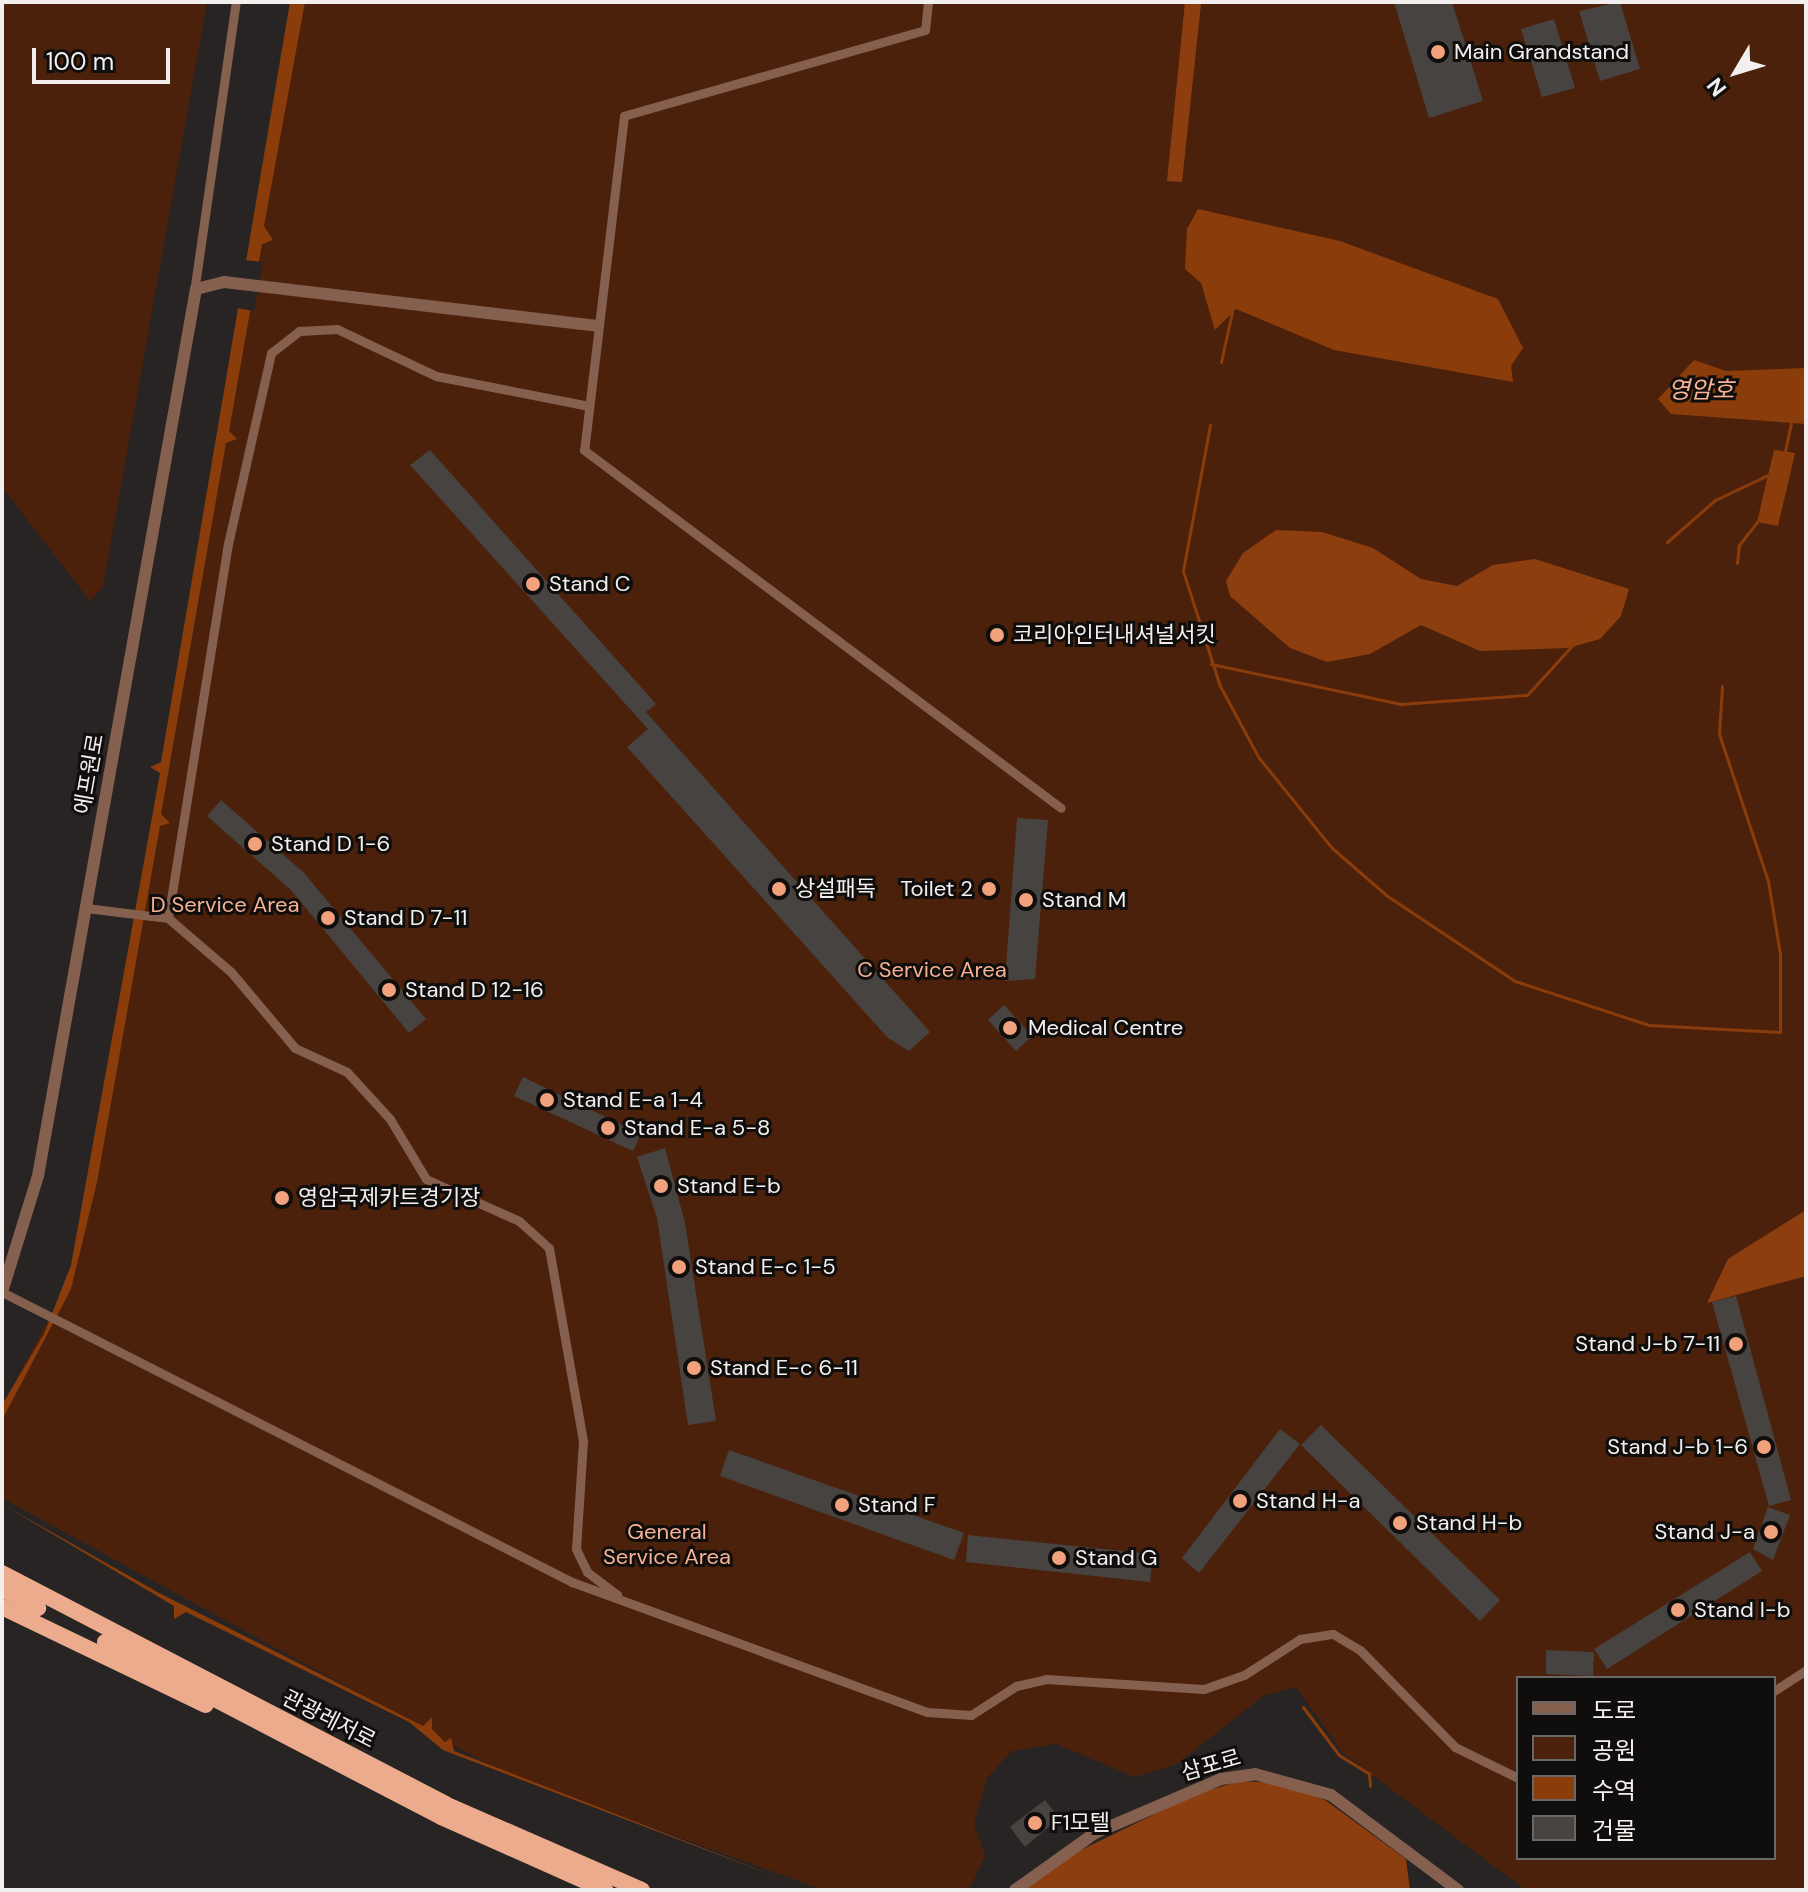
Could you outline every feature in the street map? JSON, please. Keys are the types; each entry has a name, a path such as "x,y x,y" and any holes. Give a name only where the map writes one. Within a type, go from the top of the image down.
{"highway":[{"path":"2,1563 274,1722"},
{"name":"관광레저로","path":"2,1573 274,1722 605,1890"},
{"name":"관광레저로","path":"2,1589 274,1722"},
{"path":"2,1607 177,1694 274,1722"},
{"name":"관광레저로","path":"443,1810 642,1890"}],"street":[{"path":"194,295 236,2"},
{"path":"928,2 925,30 624,116 584,450 1061,808"},
{"path":"194,295 206,283 224,282 597,326"},
{"name":"에프원로","path":"2,1292 38,1176 194,295"},
{"path":"168,918 228,544 271,353 299,331 337,329 436,376 589,406"},
{"path":"86,908 168,918 231,972 295,1048 347,1072 390,1119 426,1179 519,1221 549,1248 583,1441 576,1549 570,1573 558,1575"},
{"path":"2,1292 558,1575 633,1606 916,1708 961,1717 1033,1681 1204,1689 1244,1675 1300,1639 1333,1634 1360,1650 1455,1747 1516,1777"},
{"path":"576,1549 597,1582 633,1606"},
{"path":"1776,1690 1806,1670"},
{"name":"삼포로","path":"1015,1890 1095,1833 1221,1779 1255,1774 1331,1795 1458,1890"}],"green space":[{"path":"2,2 207,2 103,587 90,601 2,487"},
{"name":"코리아인터내셔널서킷","path":"299,2 1806,2 1806,1890 1526,1890 1343,1753 1296,1687 1263,1696 1177,1764 1135,1777 1056,1744 1012,1751 987,1778 974,1824 985,1856 969,1890 823,1890 508,1775 2,1498 2,1406 76,1269"}],"shaded area":[{"path":"1185,2 1201,4 1182,182 1167,181"},
{"path":"1276,530 1322,532 1373,548 1421,579 1457,586 1493,565 1535,559 1629,589 1621,616 1600,639 1568,648 1480,651 1421,625 1370,654 1327,662 1290,648 1230,596 1226,581 1243,553"},
{"path":"1806,1210 1806,1276 1707,1303 1728,1259"},
{"path":"1240,1781 1277,1783 1325,1800 1406,1859 1410,1890 1025,1890 1077,1852 1196,1794"}],"water":[{"path":"290,2 305,2 264,226 273,240 262,244 229,431 237,439 226,443 161,814 170,823 160,826 97,1182 71,1289 2,1420 2,1405 44,1334 71,1265 160,773 150,767 161,762"},
{"path":"1198,209 1340,241 1498,299 1523,348 1511,366 1513,382 1334,350 1236,309 1215,330 1201,283 1185,269 1187,229"},
{"name":"영암호","path":"1694,360 1726,371 1806,368 1806,424 1671,414 1658,399"},
{"path":"1774,450 1795,453 1778,526 1757,522"},
{"path":"2,1504 159,1593 423,1726 432,1717 432,1729 445,1742 451,1738 454,1751 811,1890 443,1750 409,1722 186,1612 174,1619 174,1606"}],"pier":[{"path":"243,260 263,262 254,311 236,308"}],"building":[{"name":"Main Grandstand","path":"1394,2 1452,2 1483,101 1429,118"},
{"path":"1620,2 1640,69 1600,81 1579,11"},
{"path":"1554,19 1575,88 1542,97 1521,29"},
{"name":"상설패독","path":"430,450 656,704 646,712 930,1032 909,1051 888,1038 627,747 648,729 410,465"},
{"path":"221,800 304,873 426,1019 409,1033 291,890 207,816"},
{"name":"Stand M","path":"1017,818 1048,820 1035,979 1005,981"},
{"name":"Medical Centre","path":"1004,1005 1032,1036 1016,1051 988,1020"},
{"path":"523,1077 641,1134 633,1151 514,1096"},
{"path":"665,1148 685,1223 716,1421 688,1425 657,1218 637,1157"},
{"path":"1736,1296 1791,1500 1769,1506 1712,1302"},
{"name":"Stand H-b","path":"1321,1425 1500,1600 1480,1621 1301,1445"},
{"name":"Stand H-a","path":"1280,1429 1300,1444 1199,1573 1182,1558"},
{"name":"Stand F","path":"729,1450 964,1533 954,1560 720,1476"},
{"name":"Stand J-a","path":"1768,1507 1790,1515 1773,1560 1753,1549"},
{"name":"Stand G","path":"968,1535 1153,1554 1150,1582 966,1562"},
{"name":"Stand I-b","path":"1750,1552 1762,1571 1607,1669 1594,1649"},
{"path":"1546,1650 1594,1652 1593,1676 1546,1674"},
{"path":"1045,1800 1059,1818 1025,1847 1010,1827"}],"waterway":[{"path":"1221,362 1232,312"},
{"path":"1785,451 1791,423"},
{"path":"1210,425 1183,571 1220,686 1259,758 1332,848 1386,895 1515,981 1649,1025 1780,1032 1780,954 1768,881 1719,734 1722,686"},
{"path":"1667,542 1715,500 1768,475"},
{"path":"1737,563 1739,545 1757,522"},
{"path":"1211,664 1400,704 1527,695 1602,613"},
{"path":"1303,1707 1339,1755 1369,1774 1370,1786"}],"place":[{"name":"Main Grandstand","path":"1438,52"},
{"name":"Stand C","path":"533,584"},
{"name":"코리아인터내셔널서킷","path":"997,635"},
{"name":"Stand D 1-6","path":"255,844"},
{"name":"상설패독","path":"779,889"},
{"name":"Toilet 2","path":"989,889"},
{"name":"Stand M","path":"1026,900"},
{"name":"Stand D 7-11","path":"328,918"},
{"name":"Stand D 12-16","path":"389,990"},
{"name":"Medical Centre","path":"1010,1028"},
{"name":"Stand E-a 1-4","path":"547,1100"},
{"name":"Stand E-a 5-8","path":"608,1128"},
{"name":"Stand E-b","path":"661,1186"},
{"name":"영암국제카트경기장","path":"282,1198"},
{"name":"Stand E-c 1-5","path":"679,1267"},
{"name":"Stand J-b 7-11","path":"1736,1344"},
{"name":"Stand E-c 6-11","path":"694,1368"},
{"name":"Stand J-b 1-6","path":"1764,1447"},
{"name":"Stand H-a","path":"1240,1501"},
{"name":"Stand F","path":"842,1505"},
{"name":"Stand H-b","path":"1400,1523"},
{"name":"Stand J-a","path":"1771,1532"},
{"name":"Stand G","path":"1059,1558"},
{"name":"Stand I-b","path":"1678,1610"},
{"name":"F1모텔","path":"1035,1823"}],"park label":[{"name":"D Service Area","path":"225,905"},
{"name":"C Service Area","path":"932,970"},
{"name":"General Service Area","path":"667,1544"}]}
